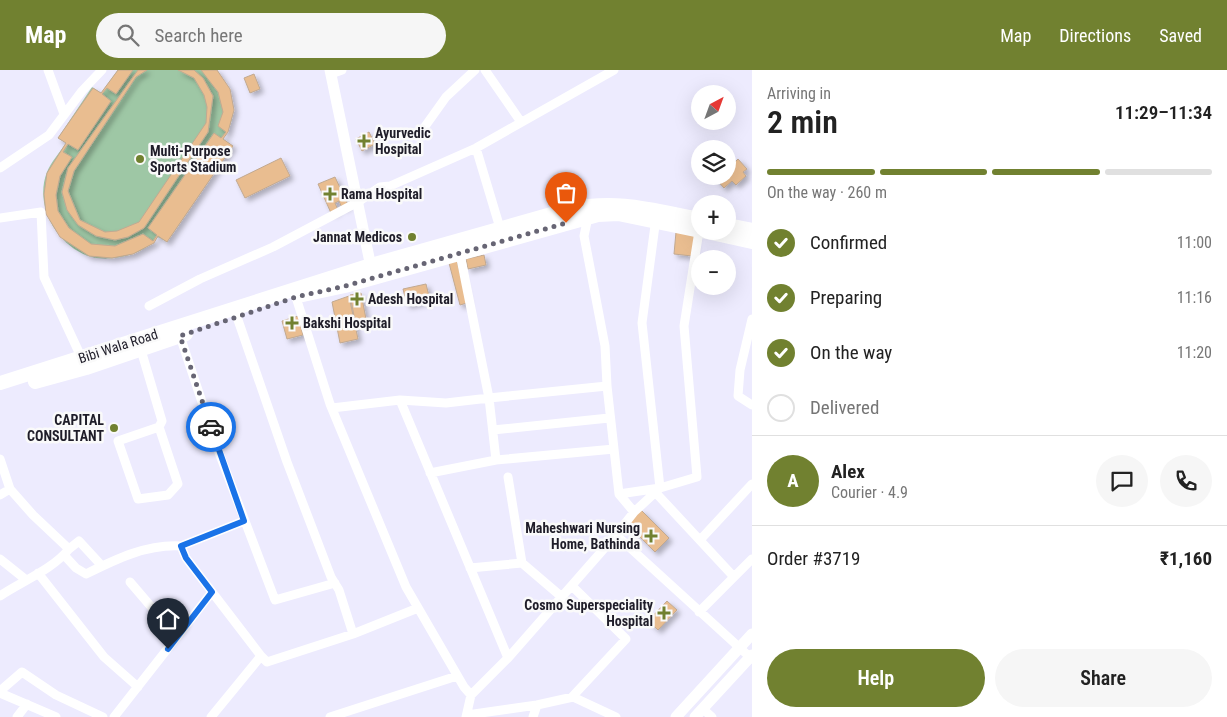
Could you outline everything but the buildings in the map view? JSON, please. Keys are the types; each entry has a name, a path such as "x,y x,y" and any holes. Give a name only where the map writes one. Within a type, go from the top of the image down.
{"highway":[{"name":"Bibi Wala Road","path":"0,383 84,363 295,294 372,272 500,228 596,204 621,204 691,225"},
{"path":"372,272 460,254 588,217 618,214 657,216"},
{"path":"736,227 752,230"},
{"name":"Bibi Wala Road","path":"736,238 752,242"},
{"path":"0,391 84,363 141,350 237,317 295,294"}],"main road":[{"path":"334,71 372,272"},
{"path":"676,717 752,634"},
{"path":"699,713 751,657"}],"street":[{"path":"48,70 64,114"},
{"path":"0,168 49,135 64,114 102,70"},
{"path":"421,132 466,73 475,70"},
{"path":"486,70 521,122"},
{"path":"149,306 200,280 273,247 358,202 380,187 398,182 476,148 614,70"},
{"path":"476,148 500,228"},
{"path":"0,218 41,212 44,277 84,363"},
{"path":"657,216 642,323 658,491 734,577"},
{"path":"588,217 584,236 605,346 610,418 619,494 634,512"},
{"path":"619,494 658,491 697,477 684,326 698,240"},
{"path":"460,254 489,398 496,460"},
{"path":"295,294 332,408 406,587 457,676 471,696"},
{"path":"237,317 287,462 353,634"},
{"path":"752,319 740,370 738,396 752,405"},
{"path":"180,336 244,521 275,600 335,583"},
{"path":"141,350 161,414 160,427 178,484 168,495 138,499 118,441 160,427"},
{"path":"332,408 400,400 446,403 607,386"},
{"path":"400,400 508,658"},
{"path":"493,430 610,418"},
{"path":"430,473 496,460 614,449"},
{"path":"0,459 10,489 67,552 76,568 86,574 135,551 166,545 181,546 244,521"},
{"path":"508,477 522,563 563,598"},
{"path":"700,540 752,484"},
{"path":"0,495 10,489"},
{"path":"573,587 626,639 572,697 537,705 466,716 471,696 573,587 634,512 658,491"},
{"path":"616,535 751,657"},
{"path":"0,596 25,579 38,573 67,552 78,540 102,566"},
{"path":"181,546 186,558 267,662 353,634 418,608"},
{"path":"0,559 25,579"},
{"path":"699,612 752,559"},
{"path":"470,568 522,563"},
{"path":"38,573 104,657 138,687"},
{"path":"130,582 178,637"},
{"path":"114,717 212,592"},
{"path":"211,717 261,656"},
{"path":"56,717 0,692 22,672 56,695 103,717"},
{"path":"330,717 346,715 457,676"},
{"path":"572,697 602,714 616,717"},
{"path":"17,717 27,704"},
{"path":"533,717 537,705"},
{"path":"699,713 712,717"}],"green space":[{"name":"Multi-Purpose Sports Stadium","path":"118,70 217,70 227,87 233,112 228,130 223,139 233,146 167,242 158,237 136,253 106,259 88,256 66,242 51,222 43,197 47,172 66,143 58,138 92,87 101,93"}],"way so far":[{"path":"211,427 180,336 296,297 345,286 566,223"}],"place":[{"name":"Ayurvedic Hospital","path":"364,141"},
{"name":"Multi-Purpose Sports Stadium","path":"140,159"},
{"name":"Rama Hospital","path":"330,194"},
{"name":"Jannat Medicos","path":"412,237"},
{"name":"Adesh Hospital","path":"357,299"},
{"name":"Bakshi Hospital","path":"292,323"},
{"name":"CAPITAL CONSULTANT","path":"114,428"},
{"name":"Maheshwari Nursing Home, Bathinda","path":"651,536"},
{"name":"Cosmo Superspeciality Hospital","path":"664,613"}],"route":[{"path":"168,649 212,592 186,558 181,546 244,521 243,512 218,450 211,427"}]}
